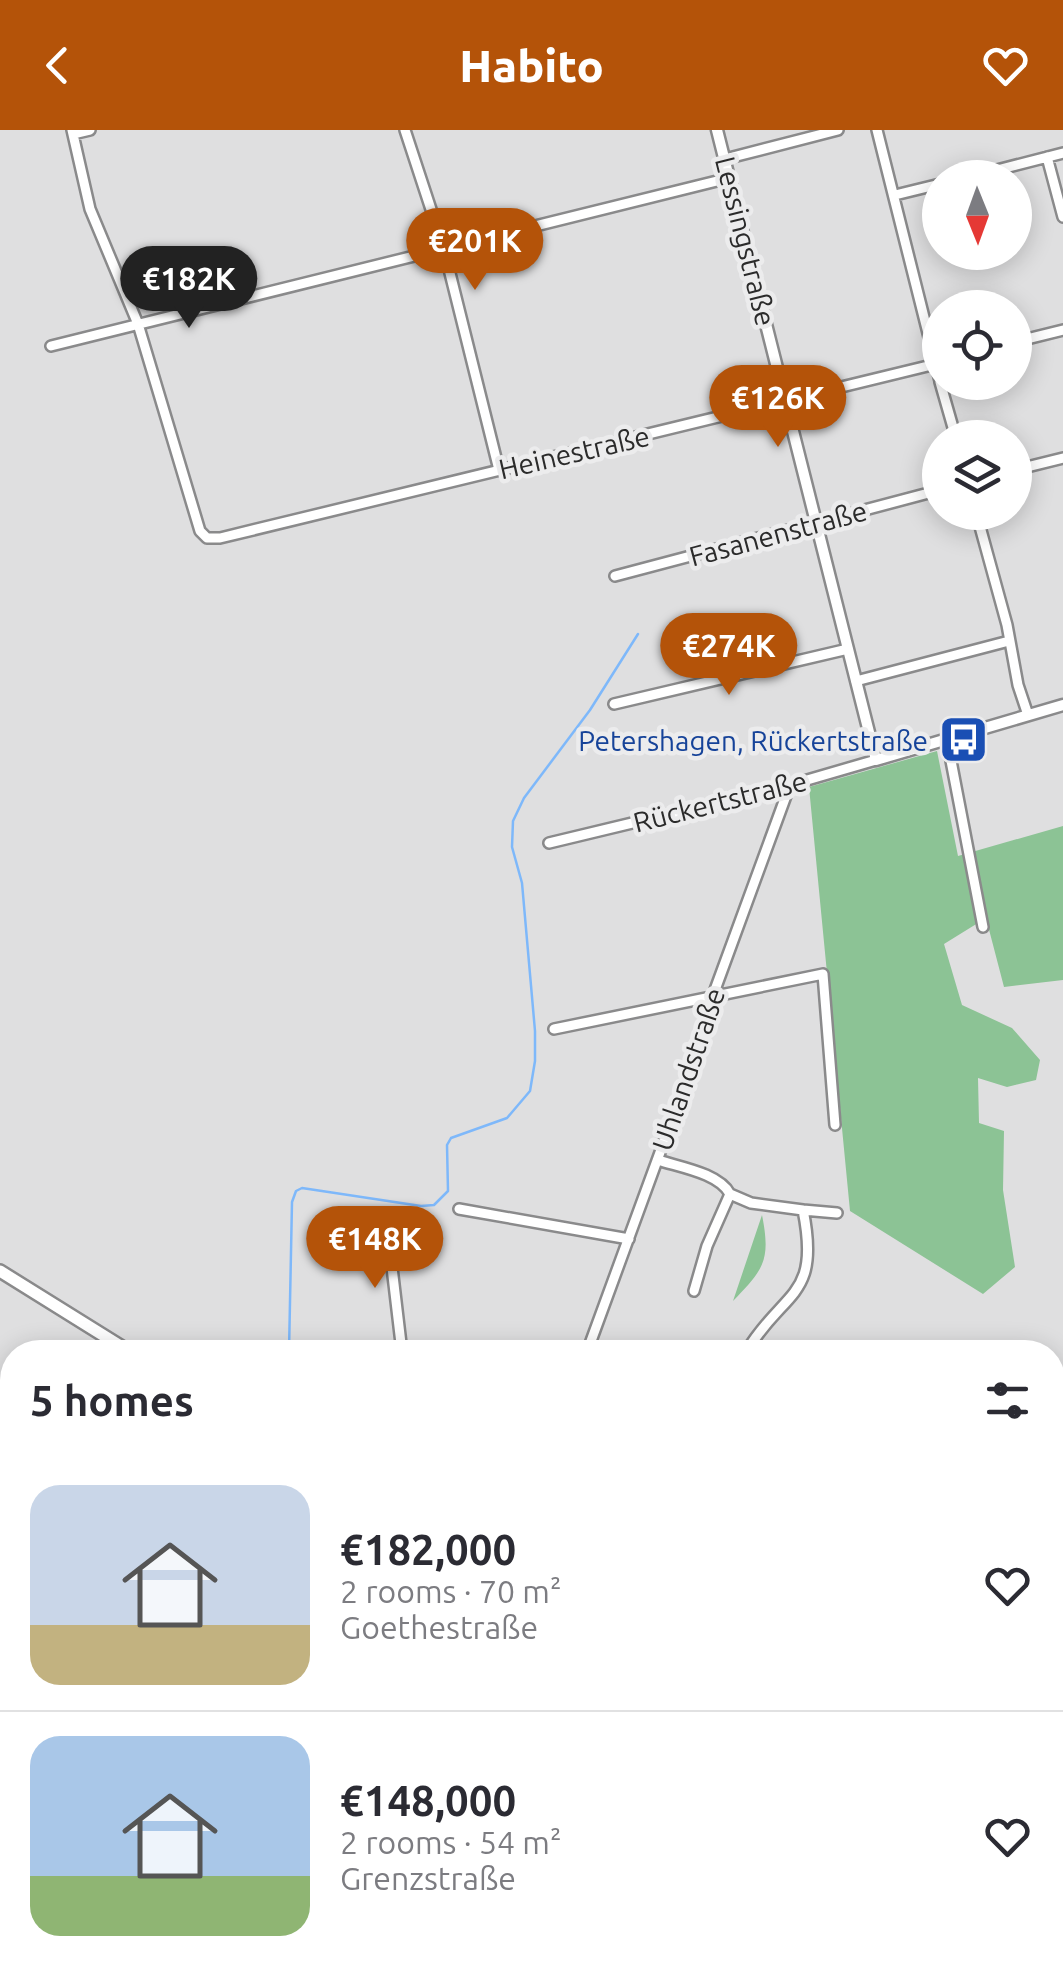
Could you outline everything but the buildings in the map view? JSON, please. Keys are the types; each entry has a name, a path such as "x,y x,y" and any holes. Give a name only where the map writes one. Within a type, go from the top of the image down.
{"main road":[{"path":"0,1271 111,1340"}],"street":[{"path":"90,130 72,132 93,218 138,324"},
{"path":"404,130 444,249 499,470"},
{"name":"Lessingstraße","path":"717,130 876,760"},
{"path":"725,159 838,130"},
{"path":"877,130 922,300"},
{"path":"1032,162 1063,153"},
{"path":"1047,158 1063,217"},
{"path":"51,346 730,178"},
{"path":"895,195 922,188"},
{"name":"Heinestraße","path":"138,324 200,531 207,538 220,538 922,367"},
{"path":"1032,338 1063,330"},
{"path":"1032,466 1063,458"},
{"name":"Fasanenstraße","path":"615,576 922,495"},
{"path":"980,530 1028,715"},
{"path":"856,681 1008,641"},
{"path":"614,704 848,649"},
{"name":"Rückertstraße","path":"550,843 790,785 1063,704"},
{"path":"947,740 983,927"},
{"name":"Uhlandstraße","path":"591,1340 790,785"},
{"path":"554,1029 823,974 835,1125"},
{"path":"658,1160 714,1179 726,1186 730,1194 751,1203 837,1213"},
{"path":"694,1291 707,1246 730,1194"},
{"path":"458,1209 629,1239"},
{"path":"753,1340 762,1325 789,1303 801,1285 809,1254 804,1210"},
{"path":"387,1226 401,1340"}],"green space":[{"path":"937,751 958,856 1063,826 1063,980 1004,987 986,918 944,944 962,1005 1012,1028 1040,1060 1036,1080 1007,1087 978,1078 979,1123 1004,1131 1003,1190 1015,1267 983,1294 850,1211 809,787"},
{"path":"762,1215 766,1243 762,1263 733,1301"}],"waterway":[{"path":"289,1340 292,1202 296,1191 302,1188 434,1205 448,1191 447,1145 451,1138 507,1118 530,1091 535,1031 522,883 512,847 513,821 524,798 590,710 638,634"}],"place":[{"name":"Petershagen, Rückertstraße","path":"963,740"}]}
